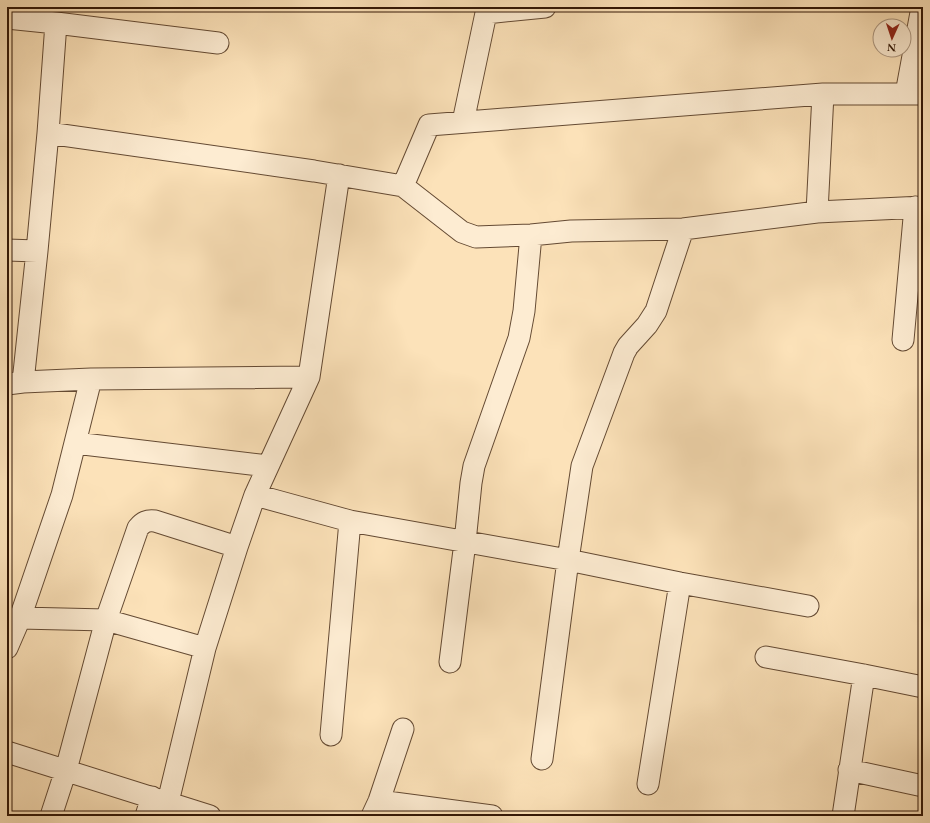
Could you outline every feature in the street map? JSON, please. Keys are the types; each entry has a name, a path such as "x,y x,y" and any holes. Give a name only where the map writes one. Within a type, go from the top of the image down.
{"street":[{"path":"463,122 486,10 545,7"},
{"path":"403,186 429,125 822,94 914,94 922,7"},
{"path":"7,18 218,43"},
{"path":"56,23 38,251 15,383 91,379 310,377"},
{"path":"817,212 822,94"},
{"path":"48,133 338,175 403,186 462,232 476,238 571,232 683,229 817,212 919,207 904,340"},
{"path":"156,805 237,547 255,495 310,377 338,175"},
{"path":"542,759 582,466 624,353 628,346 647,325 656,311 683,229"},
{"path":"450,662 474,466 516,348 524,311 531,235"},
{"path":"7,250 38,251"},
{"path":"7,648 14,618 62,495 91,379"},
{"path":"75,443 268,466"},
{"path":"255,495 350,521 568,560 808,606"},
{"path":"51,816 66,770 106,620 138,528 143,523 150,520 237,547"},
{"path":"331,735 350,521"},
{"path":"648,784 680,582"},
{"path":"14,618 106,620 205,648"},
{"path":"766,657 864,675 923,688"},
{"path":"843,816 864,675"},
{"path":"403,729 375,808 492,816"},
{"path":"7,752 66,770 156,805 210,816"},
{"path":"850,770 923,786"}]}
